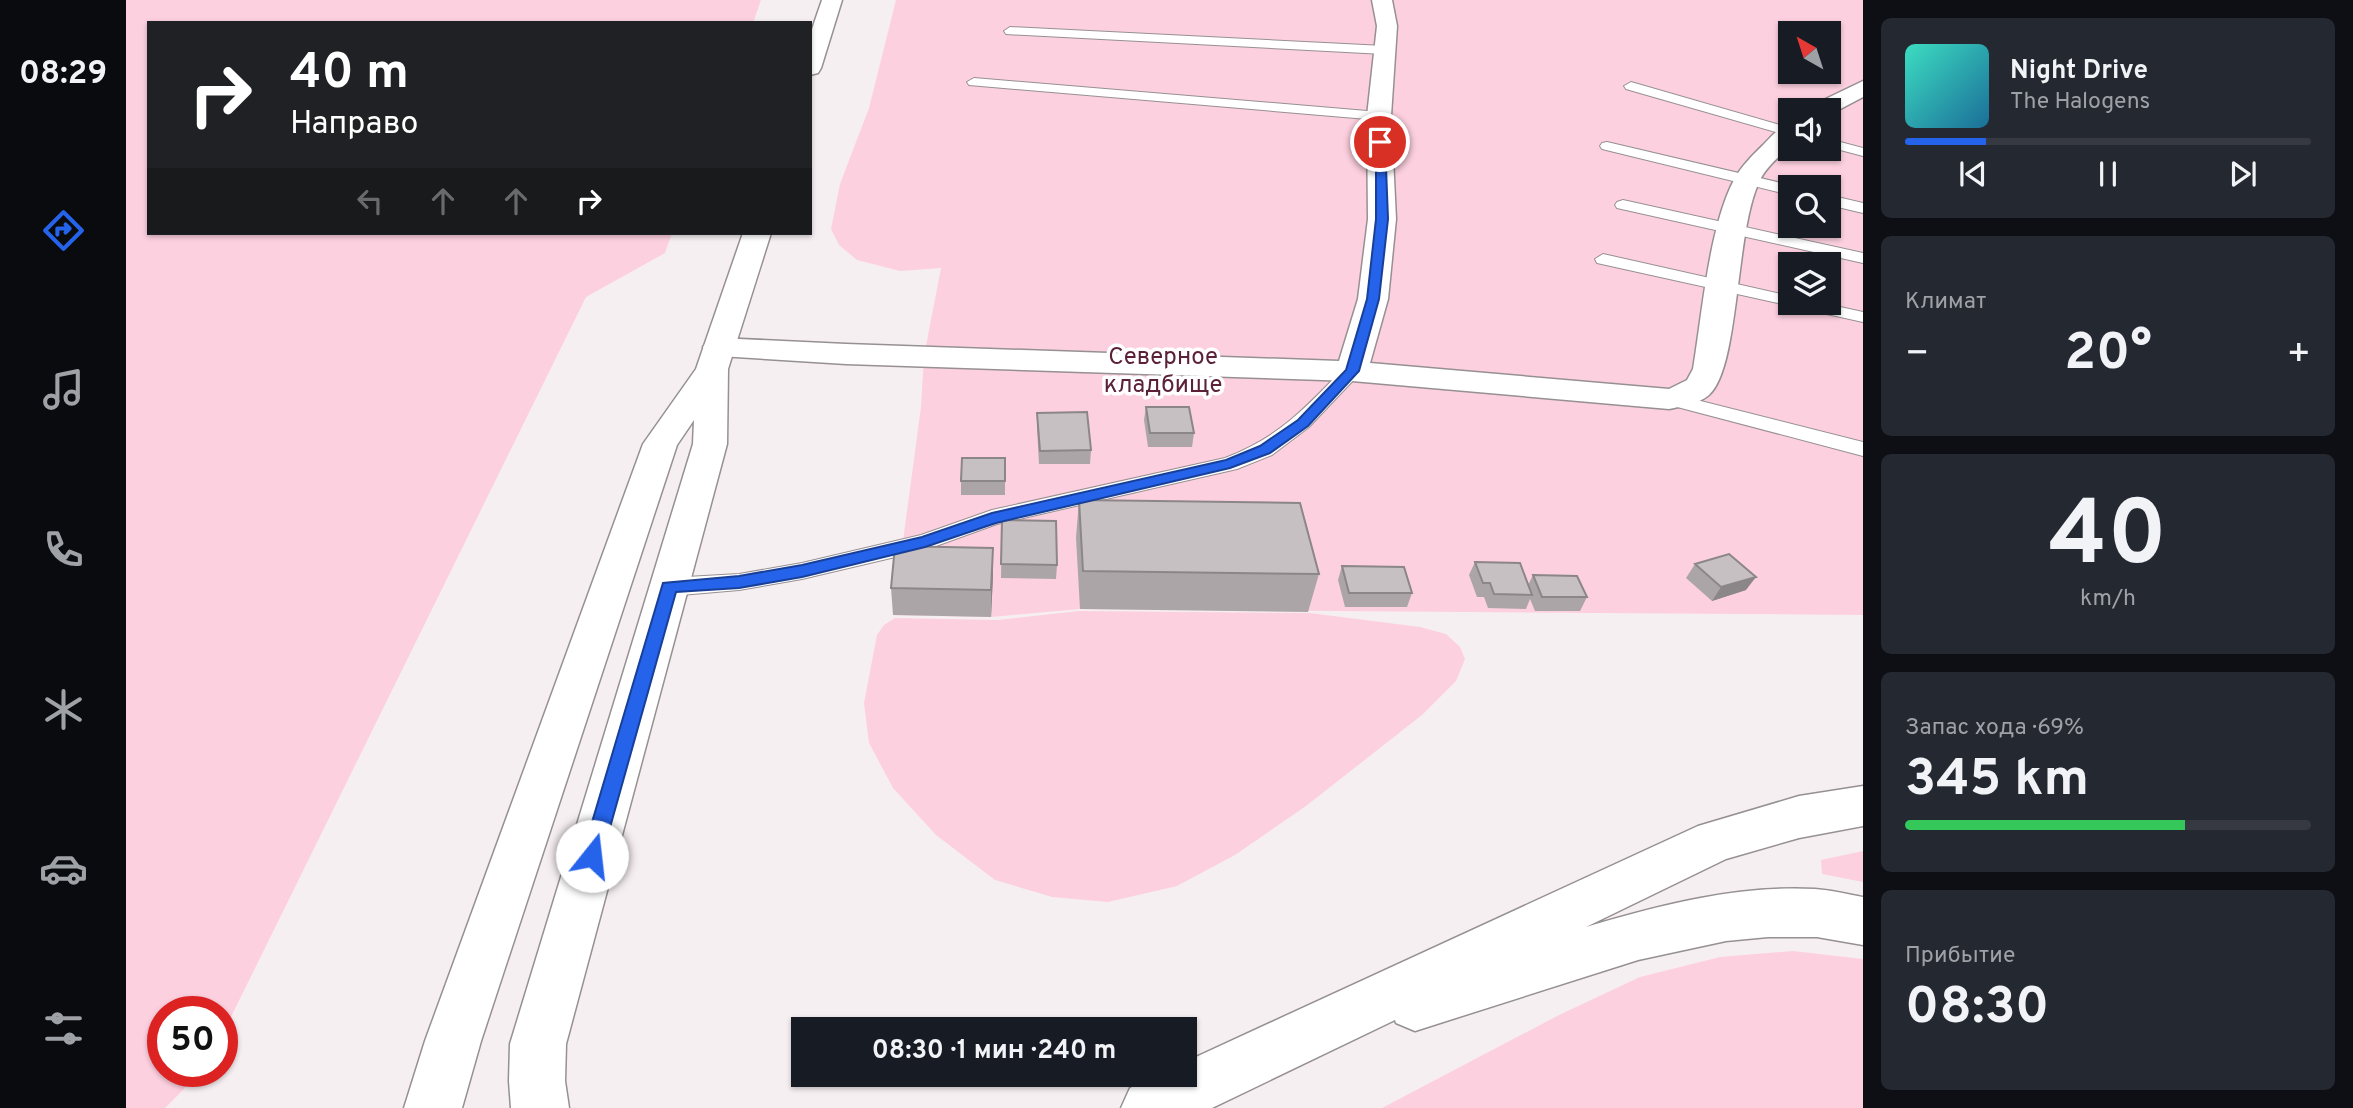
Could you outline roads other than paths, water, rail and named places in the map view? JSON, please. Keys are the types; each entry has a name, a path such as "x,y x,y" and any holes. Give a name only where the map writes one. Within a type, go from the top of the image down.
{"main road":[{"path":"812,62 832,0"},
{"path":"1352,371 1373,299 1382,219 1379,116 1387,26 1382,0"},
{"path":"1841,100 1863,88"},
{"path":"716,358 846,354 1352,371 1669,399 1691,394 1704,384 1709,369 1731,228 1747,179 1778,143"},
{"path":"540,1108 537,1081 538,1044 710,444 716,358 756,235"},
{"path":"433,1108 453,1041 660,443 716,358"},
{"path":"611,586 669,587"},
{"path":"1150,1108 1715,841 1863,778"},
{"path":"1715,841 1800,817 1863,806"},
{"path":"1286,1043 1638,936 1726,917 1768,913 1817,913 1863,921"}],"lane":[{"path":"1010,31 1384,50"},
{"path":"974,82 1379,116"},
{"path":"1631,86 1778,129"},
{"path":"1606,146 1778,187"},
{"path":"1841,146 1863,152"},
{"path":"1841,203 1863,208"},
{"path":"1623,205 1863,258"},
{"path":"1603,258 1778,298"},
{"path":"1841,312 1863,317"},
{"path":"669,587 739,582 802,571 925,542 992,518 1230,464 1265,450 1303,423 1352,371"},
{"path":"1669,399 1863,449"}],"park label":[{"name":"Северное кладбище","path":"1163,370"}]}
